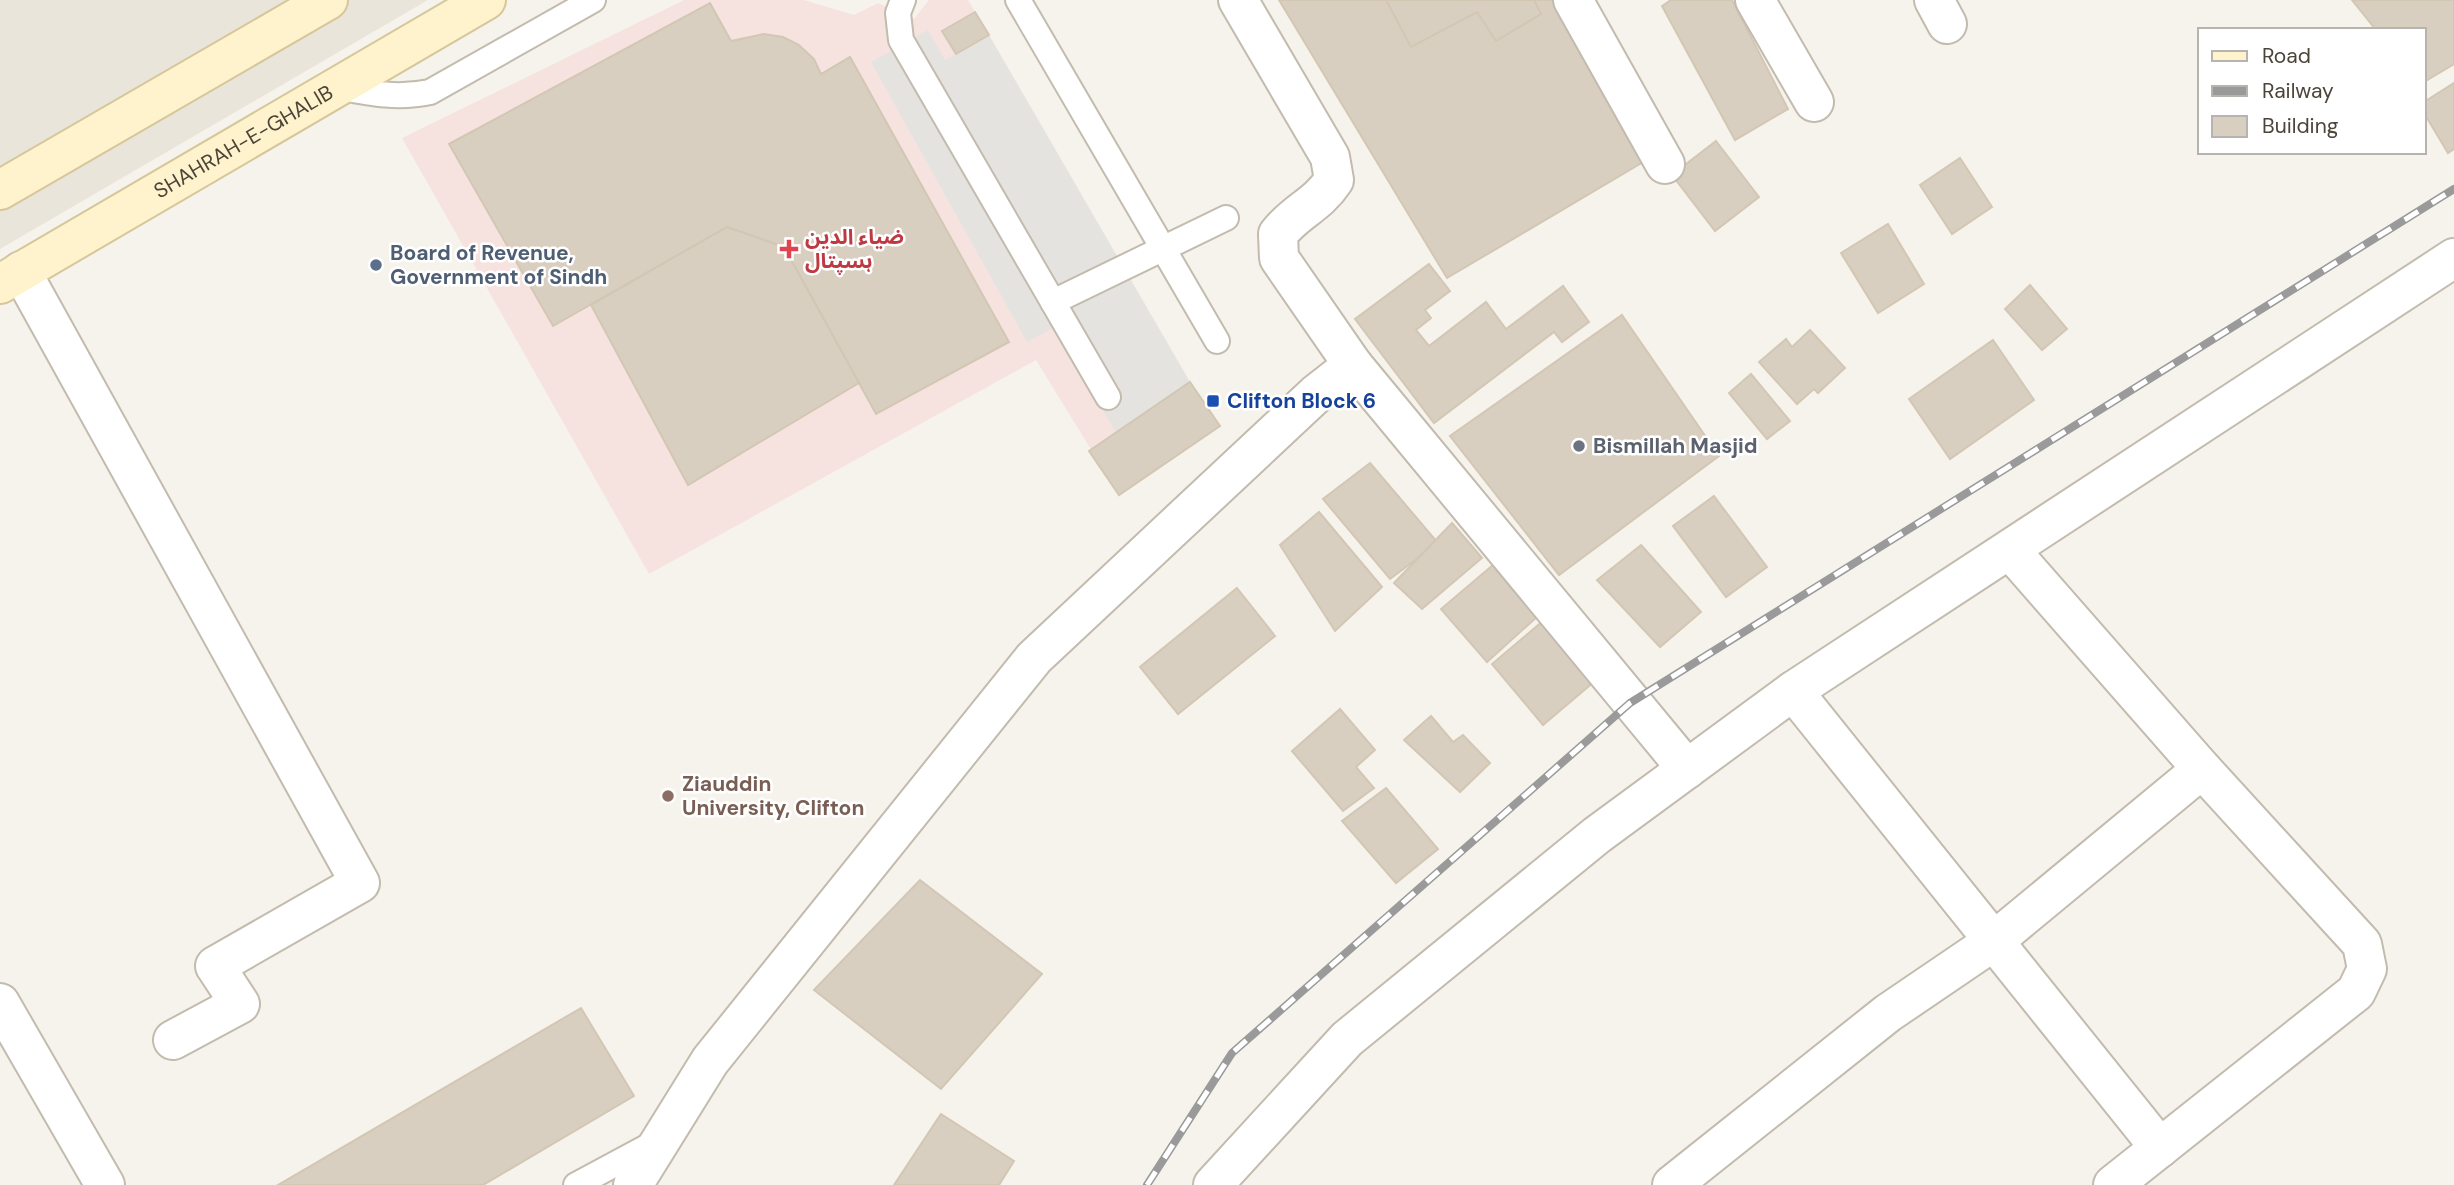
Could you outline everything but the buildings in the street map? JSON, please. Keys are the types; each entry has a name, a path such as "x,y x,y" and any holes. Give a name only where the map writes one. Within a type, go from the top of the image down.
{"main road":[{"path":"0,190 328,0"},
{"name":"SHAHRAH-E-GHALIB","path":"10,278 486,0"}],"street":[{"path":"1238,0 1330,157 1334,180 1322,199 1294,215 1278,234 1279,258 1353,365 1687,769"},
{"path":"1573,0 1665,164"},
{"path":"1755,0 1814,102"},
{"path":"1213,1185 1347,1039 1597,835 1793,691 2454,258"},
{"path":"10,278 360,883 215,966 240,1004 173,1040"},
{"path":"633,1185 710,1060 1034,658 1315,394 1353,365"},
{"path":"2010,550 2202,769 2362,944 2367,968 2356,992 2113,1185"},
{"path":"1793,691 2160,1148"},
{"path":"1672,1185 1888,1013 1994,941 2202,769"},
{"path":"0,1003 105,1185"}],"lane":[{"path":"337,87 387,96 407,97 430,92 593,0"},
{"path":"903,0 898,13 901,40 1108,397"},
{"path":"1018,0 1217,341"},
{"path":"1053,302 1226,218"},
{"path":"576,1185 662,1138"}],"shaded area":[{"path":"0,0 428,0 0,249"},
{"name":"ضیاء الدین ہسپتال","path":"684,0 804,0 854,15 878,3 914,19 929,0 968,0 1190,382 1220,426 1119,495 1036,360 649,574 402,138"},
{"path":"928,30 945,60 989,35 1190,382 1116,433 1055,327 1027,342 871,62"}],"railway":[{"path":"1147,1185 1232,1053 1630,703 2454,189"}],"place":[{"name":"ضیاء الدین ہسپتال","path":"789,249"},
{"name":"Board of Revenue, Government of Sindh","path":"376,265"},
{"name":"Clifton Block 6","path":"1213,401"},
{"name":"Bismillah Masjid","path":"1579,446"},
{"name":"Ziauddin University, Clifton","path":"668,796"}]}
